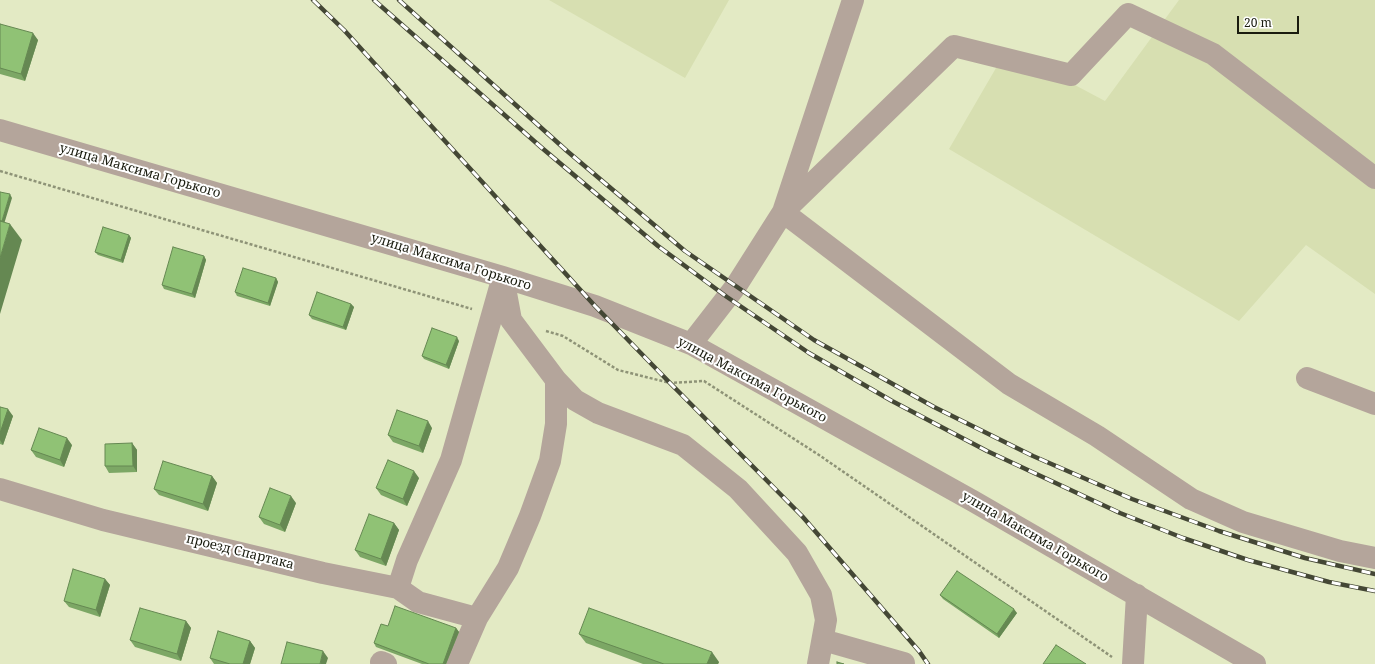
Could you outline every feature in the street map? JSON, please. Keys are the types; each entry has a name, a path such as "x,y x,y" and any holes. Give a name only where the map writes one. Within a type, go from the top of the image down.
{"street":[{"path":"783,212 853,0"},
{"path":"691,344 736,286 783,212 954,46 1071,75 1128,14 1213,54 1375,178"},
{"name":"улица Максима Горького","path":"0,130 503,277 595,306 691,344 973,501 1256,664"},
{"path":"783,212 1009,384 1097,436 1191,499 1243,522 1340,551 1375,558"},
{"path":"503,277 511,320 556,380 575,400 598,413 683,445 738,489 797,553 821,595 826,620 818,664"},
{"path":"398,588 407,560 451,460 503,277"},
{"path":"1307,378 1375,404"},
{"path":"457,664 477,618 508,568 530,516 550,461 556,424 556,380"},
{"name":"проезд Спартака","path":"0,489 111,521 323,573 398,588 418,602 477,618"},
{"path":"1133,664 1137,595"},
{"path":"823,640 904,662"}],"shaded area":[{"path":"549,0 729,0 685,78"},
{"path":"1179,0 1375,0 1375,294 1306,245 1239,321 949,149 1007,49 1105,101"}],"building":[{"path":"0,24 33,33 21,74 0,68"},
{"path":"0,192 10,194 2,221 0,221"},
{"path":"0,221 10,224 0,258"},
{"path":"103,227 129,235 121,260 95,252"},
{"path":"173,247 204,256 192,294 162,285"},
{"path":"243,268 276,278 268,303 235,292"},
{"path":"317,292 351,304 343,327 309,315"},
{"path":"432,328 457,337 446,365 422,356"},
{"path":"0,407 8,409 0,433"},
{"path":"397,410 428,421 419,446 388,435"},
{"path":"39,428 67,438 60,460 31,450"},
{"path":"132,443 133,466 105,466 105,444"},
{"path":"388,460 414,471 403,499 376,488"},
{"path":"163,461 212,476 203,504 154,489"},
{"path":"270,488 291,496 280,525 259,517"},
{"path":"369,514 394,523 381,559 355,550"},
{"path":"73,569 105,579 96,610 64,601"},
{"path":"957,571 1014,609 997,634 940,595"},
{"path":"395,606 456,628 443,664 429,664 374,643 381,624 388,626"},
{"path":"140,608 186,621 177,654 130,640"},
{"path":"589,608 712,652 707,664 664,664 579,634"},
{"path":"218,631 250,641 243,664 230,664 210,658"},
{"path":"287,642 323,651 320,664 281,664"},
{"path":"1056,645 1086,664 1043,664"}],"railway":[{"path":"313,0 344,30 595,306 802,516 919,651 928,664"},
{"path":"374,0 542,148 658,246 727,297 809,353 892,401 987,451 1120,513 1183,538 1248,560 1329,582 1375,591"},
{"path":"399,0 567,151 685,251 814,340 934,407 1033,456 1132,499 1219,531 1305,558 1375,574"}]}
